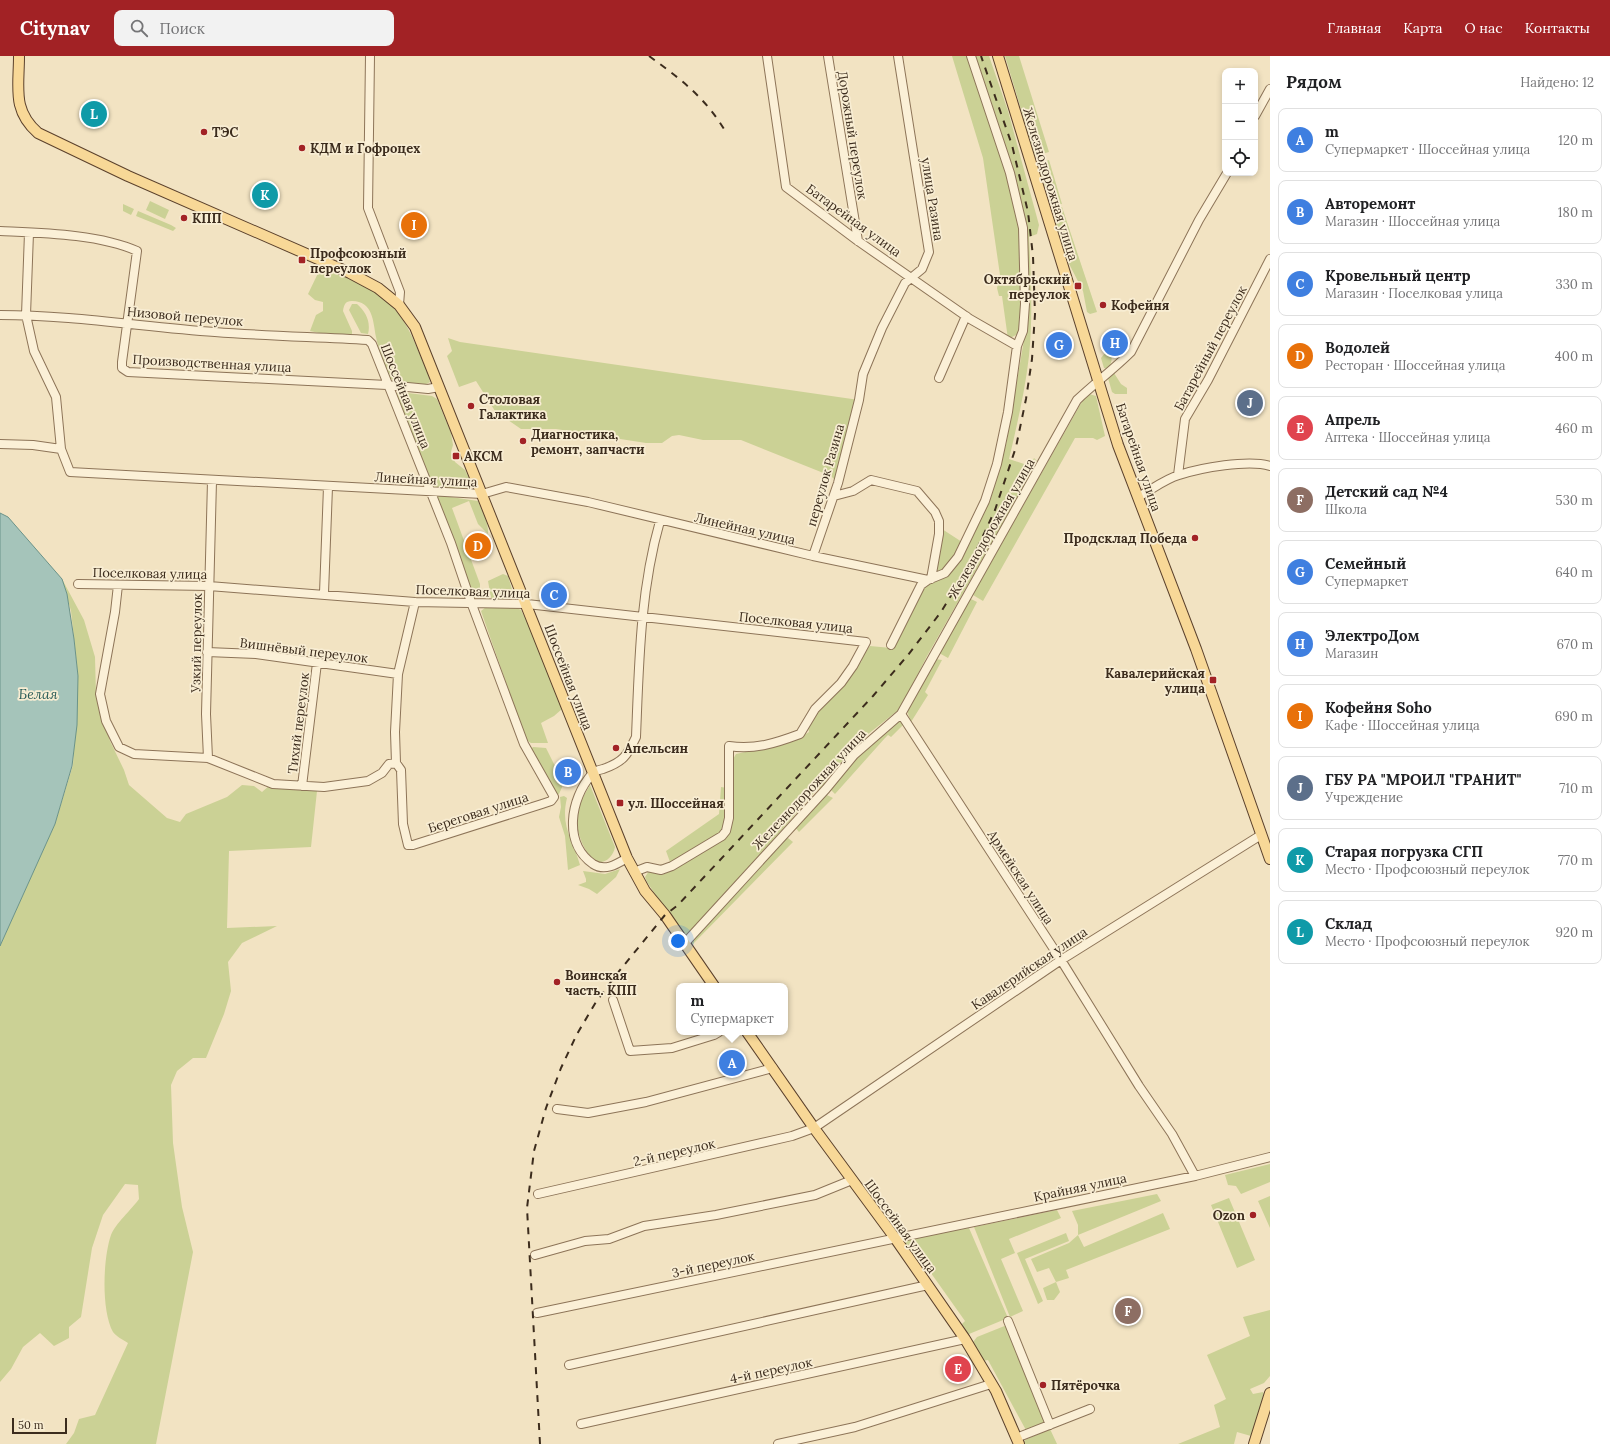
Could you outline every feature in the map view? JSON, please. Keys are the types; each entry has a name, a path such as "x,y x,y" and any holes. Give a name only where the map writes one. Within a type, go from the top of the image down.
{"main road":[{"name":"Шоссейная улица","path":"19,56 19,100 21,112 28,124 38,133 128,176 350,273 378,288 399,305 415,327 527,604 627,858 645,890 685,943 712,983"},
{"name":"Железнодорожная улица","path":"998,56 1098,379"},
{"name":"Батарейная улица","path":"1098,379 1118,445 1196,649 1270,859"},
{"name":"Шоссейная улица","path":"749,1035 774,1068 814,1128 895,1238 965,1339 992,1384 1018,1441"},
{"path":"1254,1444 1270,1393"}],"street":[{"path":"370,56 368,208 400,292 399,305"},
{"name":"Батарейная улица","path":"767,56 786,187 858,241 966,316 1017,346"},
{"name":"Дорожный переулок","path":"828,56 858,241"},
{"name":"улица Разина","path":"859,400 863,374 882,328 905,283 922,270 929,252 898,56"},
{"name":"Железнодорожная улица","path":"891,645 916,594 930,580 945,573 958,557 984,500 997,464 1008,412 1017,346 1023,331 1025,304 1023,228 1010,173 971,56"},
{"path":"1258,110 1270,88"},
{"path":"1098,379 1117,366 1131,352 1199,220 1225,176"},
{"name":"Производственная улица","path":"0,231 111,242 137,251 126,323 122,362 122,368 128,372 387,385 428,389 439,387"},
{"path":"0,444 33,445 61,449 56,397 34,351 26,315 29,233"},
{"name":"Батарейный переулок","path":"1178,475 1185,419 1208,380 1270,259"},
{"name":"Низовой переулок","path":"0,315 26,315 216,332 368,340"},
{"path":"939,378 966,316"},
{"name":"Шоссейная улица","path":"368,340 372,344 387,385 431,491 524,744 554,797"},
{"name":"Железнодорожная улица","path":"685,943 826,789 854,755 901,714 1077,400 1098,379"},
{"name":"переулок Разина","path":"813,556 834,496 859,400"},
{"name":"Линейная улица","path":"61,449 70,472 328,487 482,494 506,487 588,502 660,521 813,556 930,580"},
{"path":"1138,497 1178,475 1244,462 1263,463 1270,466"},
{"name":"Узкий переулок","path":"208,758 206,714 212,480"},
{"path":"834,496 853,491 871,480 917,491 935,512 939,521 936,558 930,580"},
{"path":"324,593 328,487"},
{"path":"627,858 607,868 596,866 588,860 578,847 572,817 578,795 593,773 618,764 628,754 636,737 641,618 654,543 660,521"},
{"name":"Поселковая улица","path":"78,584 209,586 324,593 415,602 527,604 641,618 866,642 856,661 841,683 815,709 800,734 763,746 745,749 729,746 729,818 726,832 722,836 672,866 661,870 647,867 634,872"},
{"path":"118,585 115,612 100,694 106,721 118,747 134,754 208,758 273,784 302,786 324,787 368,781 382,774 389,764 396,763 395,732 398,674 415,602"},
{"name":"Вишнёвый переулок","path":"207,652 256,654 398,674"},
{"name":"Тихий переулок","path":"302,786 317,663"},
{"name":"Армейская улица","path":"901,714 1061,960 1139,1086 1172,1134 1195,1176"},
{"name":"Береговая улица","path":"396,763 401,770 403,824 408,845 413,846 551,801 554,797"},
{"name":"Кавалерийская улица","path":"814,1128 1061,960 1261,835"},
{"path":"614,1000 630,1051 672,1048 715,1035"},
{"path":"557,1109 588,1113 646,1102 774,1068"},
{"name":"2-й переулок","path":"538,1194 778,1140 814,1128"},
{"name":"Крайняя улица","path":"895,1238 1195,1176 1270,1157"},
{"path":"535,1255 585,1241 609,1238 644,1226 716,1215 815,1195 852,1180"},
{"name":"3-й переулок","path":"537,1314 895,1238"},
{"path":"569,1365 928,1285"},
{"path":"1008,1321 1050,1425"},
{"name":"4-й переулок","path":"581,1424 965,1339"},
{"path":"778,1444 855,1427 992,1384"},
{"path":"1018,1441 1050,1425 1090,1409"}],"green space":[{"path":"952,56 968,56 1000,151 1020,226 1022,275 1019,330 1018,334 1008,339 1002,296 999,296 997,288 1000,275 983,158"},
{"path":"973,56 989,56 1008,111 1039,225 1037,234 1029,237 1031,312 1029,356 1018,421 1009,459 1030,466 1034,458 1038,462 927,656 901,708 863,738 826,779 826,783 821,789 818,788 687,937 682,935 645,877 649,871 662,875 668,872 724,836 732,761 736,754 783,744 809,732 808,727 811,720 862,661 860,660 870,646 891,648 924,586 955,566 1006,445 1025,334 1026,243"},
{"path":"1005,56 1019,56 1049,152 1035,156"},
{"path":"1049,160 1062,204 1051,205 1038,164"},
{"path":"150,201 169,210 165,219 146,210"},
{"path":"123,204 134,209 131,215 123,211"},
{"path":"1062,207 1097,312 1090,314 1087,312 1083,291 1065,256 1052,209"},
{"path":"138,211 176,228 173,231 136,216"},
{"path":"321,267 369,288 391,305 401,317 410,332 430,382 422,385 410,385 390,378 380,353 371,313 364,304 352,301 345,304 343,309 352,334 333,336 310,331 316,315 323,311 323,302 315,300 308,294"},
{"path":"352,304 357,304 363,310 369,325 368,334 361,333 349,310"},
{"path":"448,338 460,342 859,400 838,483 831,476 741,440 703,440 679,435 672,436 662,443 646,443 556,429 521,429 495,411 476,381 459,387 447,356 452,351"},
{"path":"1108,342 1112,360 1107,369 1104,368 1101,358 1105,353 1103,344"},
{"path":"1114,373 1121,384 1127,388 1127,394 1115,394 1112,392 1108,378"},
{"path":"400,392 432,396 437,399 451,433 453,445 451,452 455,462 465,470 473,486 469,492 435,489 431,486 396,395"},
{"path":"1089,394 1096,396 1105,436 1097,440 1093,438 1075,438 983,601 973,595 976,589 1084,398"},
{"path":"436,496 478,501 486,521 488,534 478,524 469,501 452,508 480,584 480,597 475,597 471,591"},
{"path":"942,529 962,542 949,564 937,573"},
{"path":"503,574 508,576 514,596 504,601 491,598 488,581"},
{"path":"62,579 84,620 95,657 96,695 110,741 124,770 129,785 167,818 180,822 186,814 227,797 242,785 254,786 262,792 270,785 317,791 311,847 229,851 227,928 277,926 242,943 228,962 231,991 224,1014 206,1058 193,1058 177,1071 171,1085 173,1143 182,1207 193,1252 156,1444 66,1444 74,1433 79,1419 95,1415 128,1343 113,1332 106,1311 104,1284 106,1257 111,1235 116,1226 139,1199 138,1185 125,1184 103,1215 92,1248 81,1317 69,1327 69,1338 54,1346 40,1333 23,1347 11,1369 0,1382 0,946 55,824 73,765 78,676 71,611"},
{"path":"969,598 977,602 948,658 939,653"},
{"path":"486,607 517,608 521,610 528,624 562,709 554,716 541,723 548,743 531,743 526,740 481,611"},
{"path":"935,659 942,660 925,692 928,695 911,722 907,711"},
{"path":"899,720 903,721 904,724 891,737 888,735 885,738 835,794 830,789 857,757"},
{"path":"533,747 546,748 562,780 566,778 559,794 556,795 531,749"},
{"path":"590,785 615,847 612,855 606,861 602,862 598,862 591,857 585,849 577,826 579,808"},
{"path":"721,787 727,788 725,827 722,833 673,863 670,862 666,851 719,814"},
{"path":"822,795 827,795 833,798 799,832 794,826"},
{"path":"564,796 567,798 565,808 566,825 580,865 568,870 565,836 559,817 561,807 560,797"},
{"path":"788,838 793,842 691,946 692,940 785,839"},
{"path":"620,869 616,877 597,894 578,885 586,882 583,871 605,874"},
{"path":"1270,1164 1270,1182 1241,1194 1236,1186 1228,1185 1225,1175"},
{"path":"1157,1194 1161,1201 1078,1235 1078,1225 1072,1211"},
{"path":"1270,1196 1270,1228 1258,1201"},
{"path":"1229,1198 1255,1260 1237,1268 1211,1205"},
{"path":"1057,1210 1061,1218 1009,1239 1015,1253 1001,1259 1023,1311 1010,1317 974,1227"},
{"path":"1163,1213 1170,1229 1066,1270 1069,1278 1056,1282 1049,1268 1037,1272 1031,1259 1069,1243 1078,1235 1084,1247"},
{"path":"969,1228 1008,1318 966,1334 961,1325 965,1321 921,1259 916,1260 904,1244 910,1237"},
{"path":"1066,1233 1069,1241 1025,1259 1043,1301 1038,1304 1017,1253"},
{"path":"1056,1282 1060,1292 1054,1300 1047,1300 1043,1288"},
{"path":"1270,1310 1270,1376 1264,1383 1250,1389 1253,1394 1263,1392 1264,1394 1251,1436 1237,1432 1234,1444 1178,1444 1220,1427 1214,1405 1226,1399 1207,1355 1250,1336 1243,1317"},
{"path":"1007,1325 1047,1424 1027,1432 988,1360 983,1361 973,1342 977,1337"},
{"path":"1050,1429 1057,1444 1023,1444 1025,1440"}],"water":[{"name":"Белая","path":"0,513 8,517 62,579 67,594 78,676 77,725 72,766 55,824 0,946"}],"railway":[{"path":"649,56 692,90 711,110 727,134"},
{"path":"540,1444 527,1208 534,1151 546,1108 561,1068 577,1034 596,1002 665,915 678,905 873,696 908,655 941,612 969,566 995,510 1016,447 1026,399 1032,359 1035,314 1033,256 1028,212 1012,145 981,56"}],"place":[{"name":"Склад","path":"94,114"},
{"name":"ТЭС","path":"204,132"},
{"name":"КДМ и Гофроцех","path":"302,148"},
{"name":"Старая погрузка СГП","path":"265,195"},
{"name":"КПП","path":"184,218"},
{"name":"Кофейня Soho","path":"414,225"},
{"name":"Профсоюзный переулок","path":"302,260"},
{"name":"Октябрьский переулок","path":"1078,286"},
{"name":"Кофейня","path":"1103,305"},
{"name":"ЭлектроДом","path":"1115,343"},
{"name":"Семейный","path":"1059,345"},
{"name":"ГБУ РА \"МРОИЛ \"ГРАНИТ\"","path":"1250,403"},
{"name":"Столовая Галактика","path":"471,406"},
{"name":"Диагностика, ремонт, запчасти","path":"523,441"},
{"name":"АКСМ","path":"456,456"},
{"name":"Продсклад Победа","path":"1195,538"},
{"name":"Водолей","path":"478,546"},
{"name":"Кровельный центр","path":"554,595"},
{"name":"Кавалерийская улица","path":"1213,680"},
{"name":"Апельсин","path":"616,748"},
{"name":"Авторемонт","path":"568,772"},
{"name":"ул. Шоссейная","path":"620,803"},
{"name":"Воинская часть. КПП","path":"557,982"},
{"name":"m","path":"732,1063"},
{"name":"Ozon","path":"1253,1215"},
{"name":"Детский сад №4","path":"1128,1311"},
{"name":"Апрель","path":"958,1369"},
{"name":"Пятёрочка","path":"1043,1385"}]}
